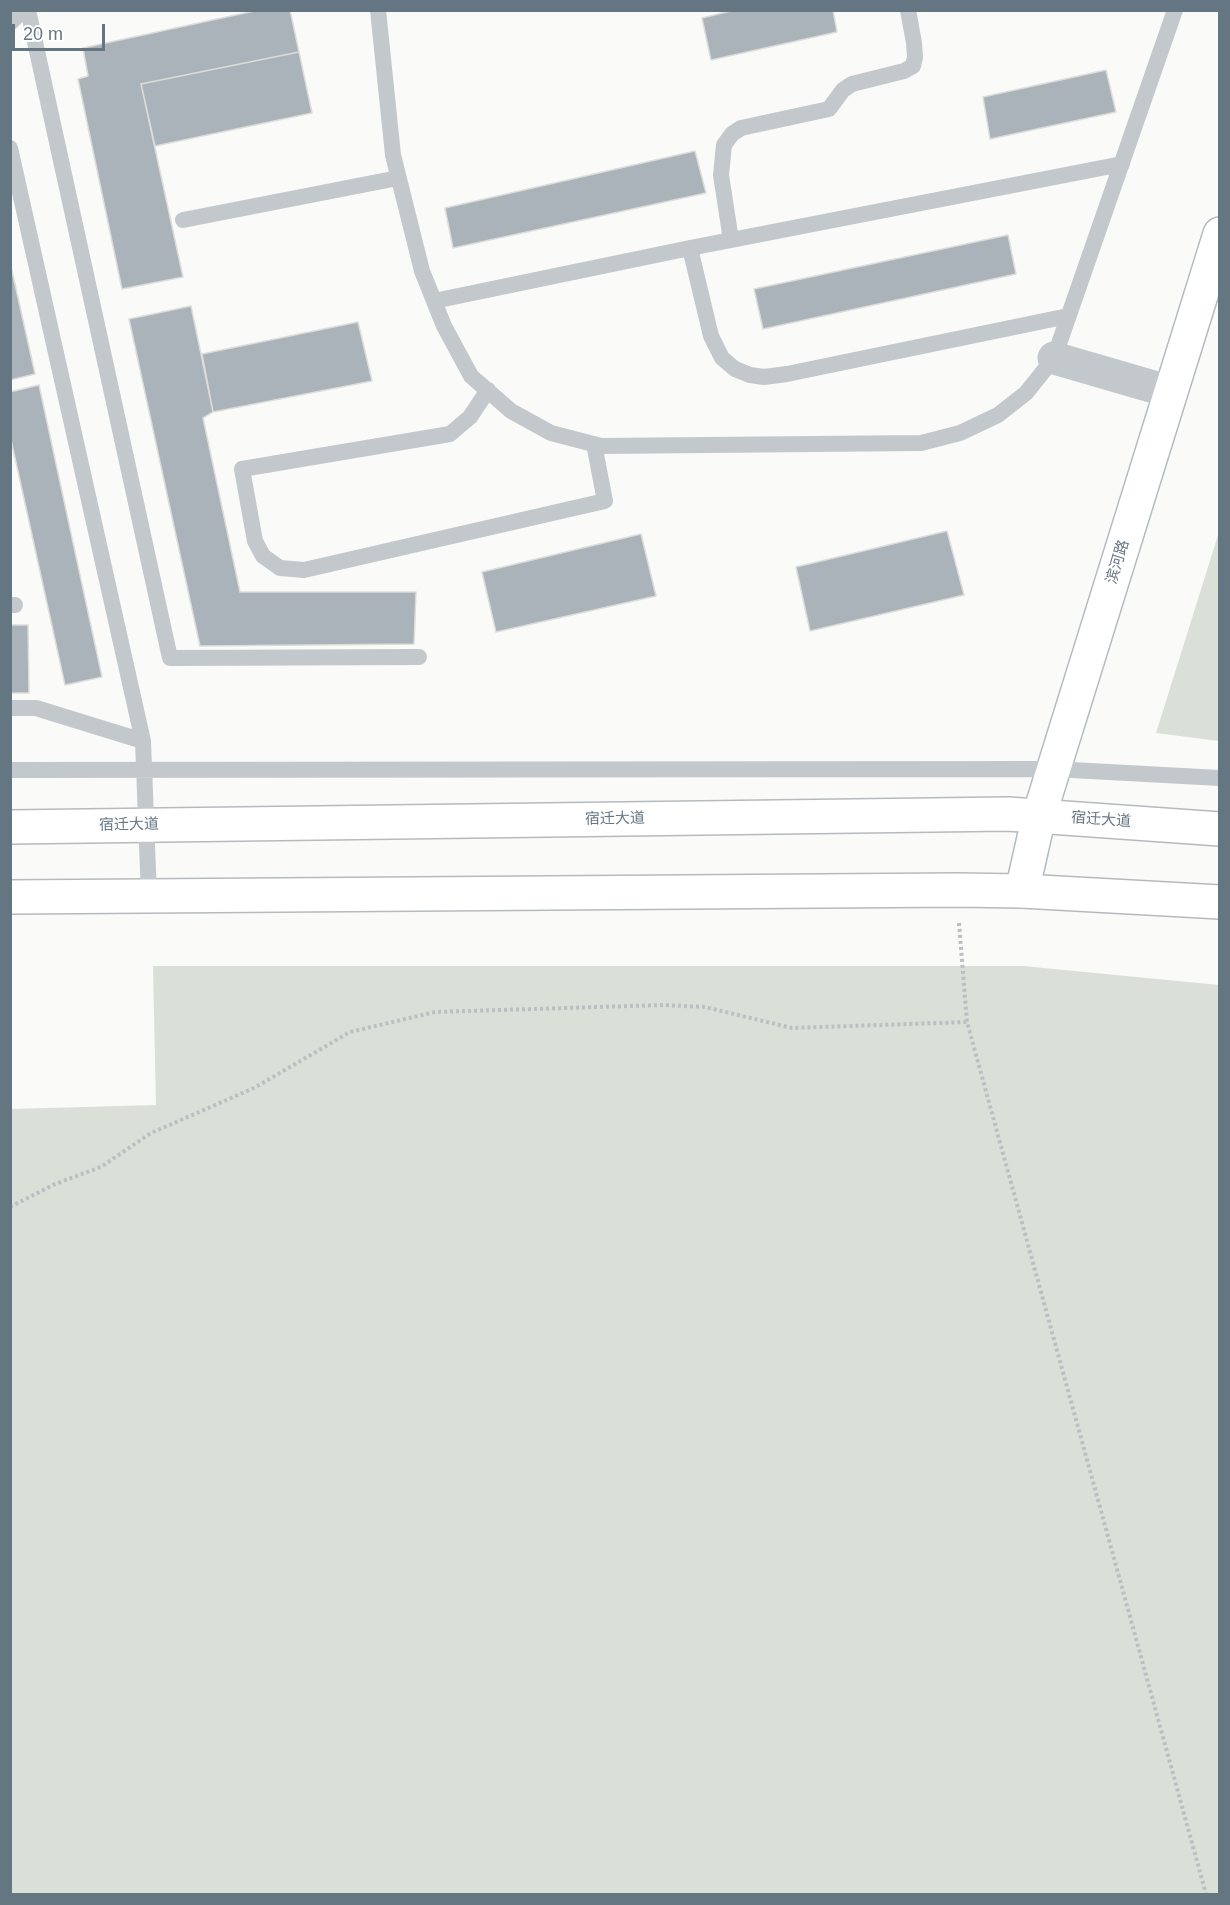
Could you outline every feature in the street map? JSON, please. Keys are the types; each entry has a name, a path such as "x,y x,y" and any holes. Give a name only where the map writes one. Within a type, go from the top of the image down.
{"main road":[{"name":"滨河路","path":"1022,891 1039,816 1053,769 1220,234"},
{"name":"宿迁大道","path":"10,827 1008,814 1220,830"},
{"path":"10,897 957,890 1022,891 1220,902"}],"street":[{"path":"1054,358 1171,392"}],"lane":[{"path":"10,23 23,10"},
{"path":"28,10 170,658 419,657"},
{"path":"378,10 393,155 422,271 444,326 471,376 511,411 551,433 594,444 613,446 921,442 960,432 998,416 1026,393 1054,358 1176,10"},
{"path":"731,240 721,175 724,145 732,134 741,128 829,109 843,90 852,84 904,71 913,66 914,43 908,10"},
{"path":"10,148 143,741 149,896"},
{"path":"434,301 690,248 1122,164"},
{"path":"183,220 398,178"},
{"path":"690,248 711,336 722,358 735,369 750,375 764,377 787,374 1068,316"},
{"path":"488,390 470,417 450,434 242,470 255,541 263,556 280,568 304,570 605,501 594,444"},
{"path":"10,708 36,708 143,741"},
{"path":"10,770 1053,769 1220,778"}],"path":[{"path":"957,890 967,1022 1206,1894"},
{"path":"10,1207 55,1184 101,1167 151,1133 254,1088 350,1032 435,1012 663,1005 705,1006 792,1028 967,1022"}],"shaded area":[{"path":"1219,532 1219,741 1156,733"},
{"path":"153,966 1023,966 1219,985 1219,1894 11,1894 11,1109 156,1105"}],"building":[{"path":"259,10 290,10 299,52 141,84 183,277 122,289 78,79 88,76 83,48"},
{"path":"735,10 833,10 837,32 711,60 702,18"},
{"path":"299,52 312,113 155,146 141,84"},
{"path":"1106,70 1116,112 990,139 983,97"},
{"path":"695,151 706,193 453,248 445,208"},
{"path":"1008,235 1016,274 763,329 754,289"},
{"path":"10,262 35,374 10,380"},
{"path":"191,306 213,412 203,418 240,592 416,592 414,644 200,646 129,319"},
{"path":"358,322 372,381 213,412 202,354"},
{"path":"39,385 102,677 65,685 10,435 10,392"},
{"path":"947,531 964,595 810,631 796,567"},
{"path":"641,534 656,596 496,632 482,572"},
{"path":"10,625 28,625 29,693 10,693"}]}
